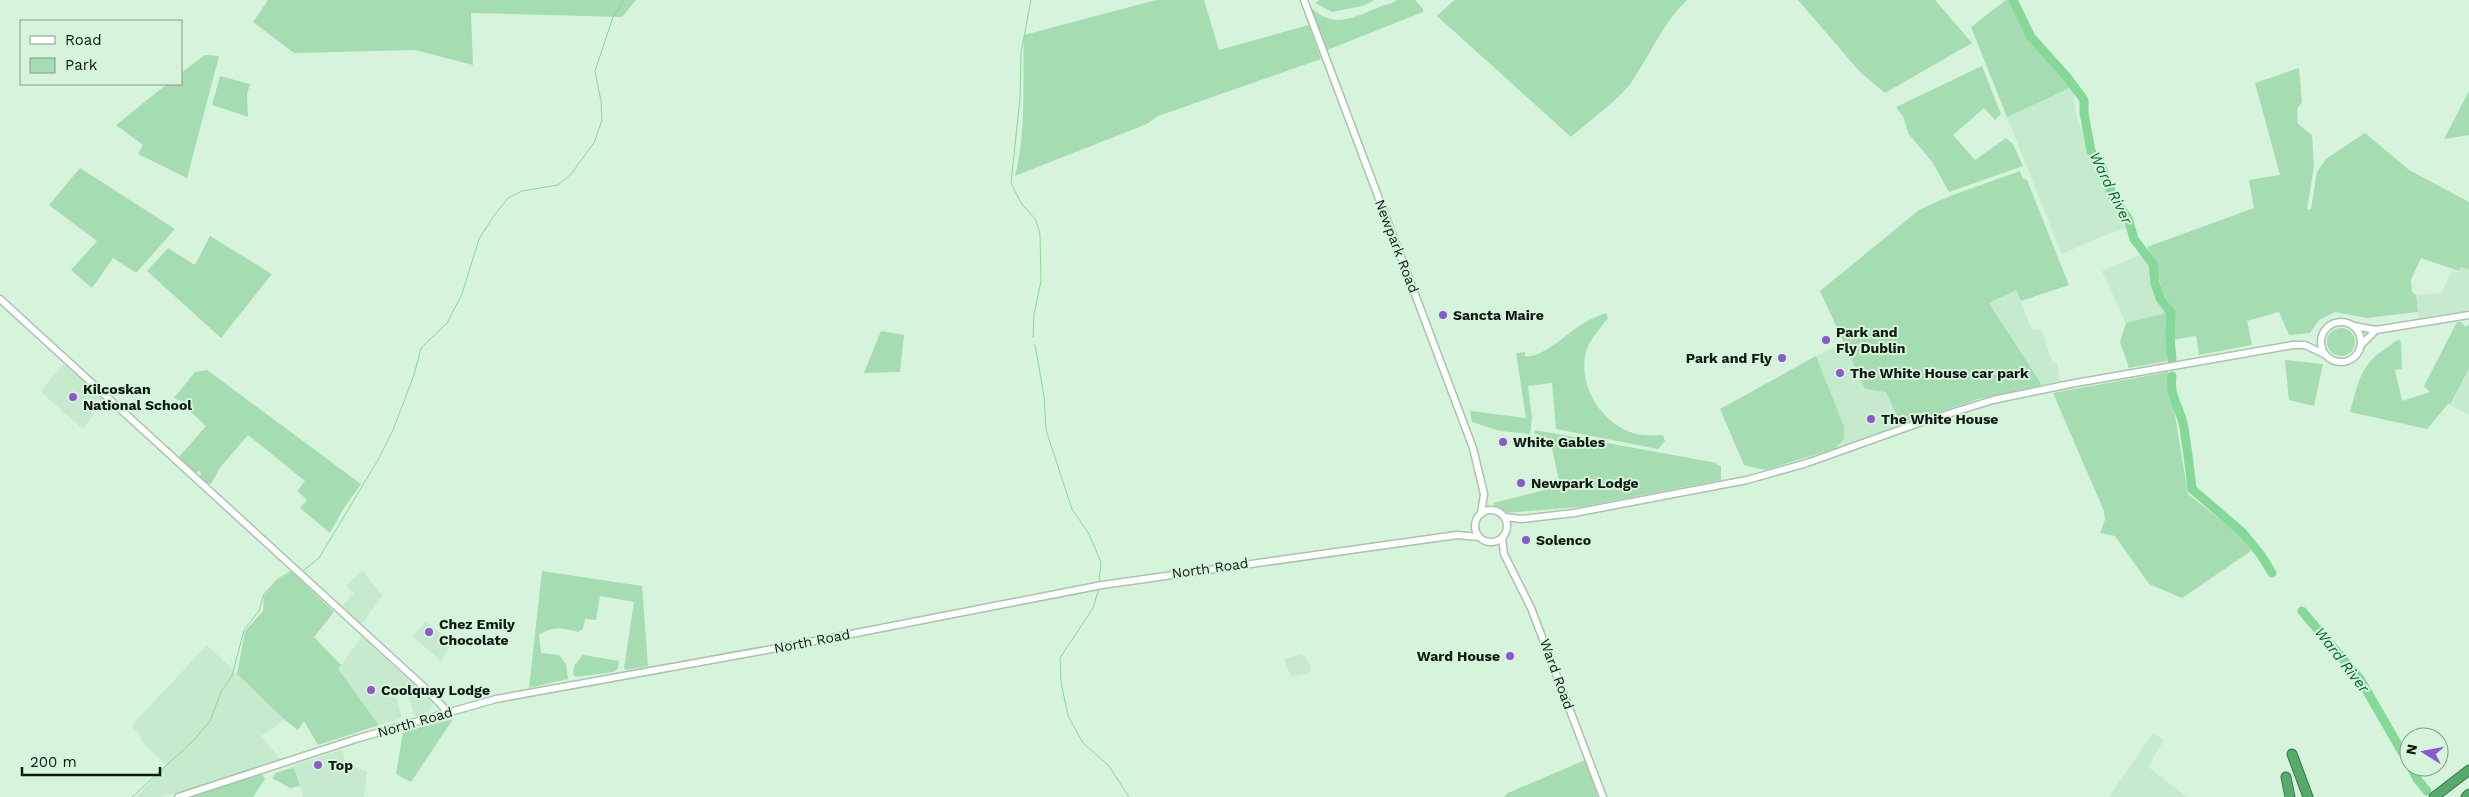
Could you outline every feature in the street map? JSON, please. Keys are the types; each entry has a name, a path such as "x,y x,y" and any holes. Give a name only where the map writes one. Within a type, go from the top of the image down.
{"highway":[{"path":"2292,754 2308,797"},
{"path":"2434,797 2469,771"},
{"path":"2439,797 2469,771"},
{"path":"2286,777 2290,797"},
{"path":"2466,797 2469,794"}],"main road":[{"name":"Newpark Road","path":"1304,0 1474,450 1484,494 1489,504 1496,511"},
{"path":"0,299 425,688 444,708 445,713"},
{"path":"2352,325 2376,330 2469,315"},
{"path":"2305,345 2322,334 2335,322 2347,322 2358,330 2361,345"},
{"path":"1457,535 1479,537 1493,542 1502,538 1514,523 1522,520 1591,510 1760,477 1977,405 2051,388 2281,346 2305,345 2324,354 2333,361 2348,361 2356,356 2361,345 2376,330"},
{"path":"2322,334 2321,348 2324,354"},
{"name":"Newpark Road","path":"1481,514 1484,494"},
{"path":"1457,535 1476,523 1481,514 1490,510 1496,511 1504,517 1522,520"},
{"path":"1504,517 1507,530"},
{"path":"1476,523 1479,537"},
{"name":"North Road","path":"178,797 445,713 545,689 805,643 1100,585 1457,535"},
{"name":"Ward Road","path":"1502,538 1504,554"},
{"name":"Ward Road","path":"1493,542 1504,554 1531,608 1603,797"}],"shaded area":[{"path":"2072,87 2077,118 2090,152 2130,227 2100,237 2062,254 2007,117"},
{"path":"2144,253 2153,271 2160,300 2170,312 2126,323 2102,271"},
{"path":"2461,267 2469,270 2469,310 2419,318 2416,295 2442,293 2451,271 2458,273"},
{"path":"2016,290 2032,330 2041,329 2053,363 2057,363 2060,382 2042,385 1989,302"},
{"path":"1843,343 1865,388 1886,392 1901,425 1834,449 1844,439 1844,426 1816,356"},
{"name":"Kilcoskan National School","path":"63,364 104,400 83,429 42,393 42,390"},
{"path":"2469,368 2469,415 2451,405"},
{"path":"362,570 382,595 365,620 360,623 342,606 354,593 346,586"},
{"path":"426,622 452,642 441,661 412,636"},
{"path":"362,637 430,699 433,704 430,711 415,716 406,690 396,697 402,718 379,725 338,669"},
{"path":"207,645 285,720 261,736 282,761 162,797 136,797 166,765 140,740 142,737 131,726"},
{"path":"1300,654 1306,657 1311,668 1310,673 1291,677 1284,659"},
{"path":"2153,733 2164,740 2148,767 2187,797 2109,797"},
{"path":"342,750 346,763 367,772 364,797 303,797 294,765"}],"green space":[{"path":"268,0 636,0 622,17 471,13 473,65 415,50 294,53 253,22"},
{"path":"1156,0 1204,0 1219,50 1309,25 1321,59 1158,116 1147,124 1015,176 1023,124 1024,35"},
{"path":"1320,0 1373,1 1362,6 1332,12 1315,3"},
{"path":"1397,0 1415,0 1423,9 1423,12 1327,50 1311,8 1328,18 1344,20"},
{"path":"1454,0 1687,0 1664,29 1631,83 1611,104 1571,137 1437,16"},
{"path":"1798,0 1935,0 1972,43 1885,93 1860,72"},
{"path":"2006,0 2012,0 2031,36 2072,87 2007,117 1971,27"},
{"path":"205,55 219,56 187,178 138,154 143,145 116,125 166,85 182,85 182,72"},
{"path":"1982,66 2001,114 1995,120 1984,108 1953,135 1975,160 2006,138 2013,144 2023,166 1949,192 1933,163 1908,133 1904,118 1896,107"},
{"path":"2299,68 2302,102 2297,109 2298,124 2312,135 2314,166 2307,210 2311,209 2317,172 2326,159 2365,133 2409,170 2469,202 2469,270 2461,267 2459,271 2421,258 2411,280 2412,292 2416,295 2418,312 2366,318 2335,312 2319,320 2310,333 2289,335 2279,312 2247,321 2252,345 2199,355 2196,336 2172,340 2174,316 2171,305 2162,292 2156,262 2147,247 2254,208 2249,180 2280,175 2255,83"},
{"path":"220,76 250,84 247,95 248,117 212,105"},
{"path":"2469,91 2469,135 2444,139"},
{"path":"80,168 175,229 136,273 113,258 92,288 71,270 97,241 49,205"},
{"path":"2020,171 2023,179 2027,180 2069,285 2021,301 2016,290 1989,303 2042,385 1978,399 1901,425 1886,392 1865,389 1820,291 1919,210 1950,196"},
{"path":"210,236 272,274 221,338 147,271 168,248 195,265"},
{"path":"2170,312 2173,323 2167,361 2129,368 2120,342 2126,323"},
{"path":"1606,313 1608,318 1588,346 1585,374 1588,387 1602,412 1612,422 1623,429 1639,435 1663,435 1665,441 1658,449 1556,429 1552,383 1528,386 1532,418 1530,434 1500,431 1472,422 1470,411 1526,418 1516,353 1525,352 1525,356 1539,354 1586,322"},
{"path":"2457,322 2461,322 2466,327 2469,324 2469,368 2450,405 2448,404 2427,429 2350,412 2358,384 2366,368 2378,354 2394,342 2400,340 2402,369 2395,370 2402,401 2430,392 2424,386"},
{"path":"2341,328 2351,332 2355,342 2351,352 2341,356 2331,352 2327,342 2331,332"},
{"path":"881,331 904,335 900,372 864,373"},
{"path":"1816,356 1844,426 1844,439 1834,449 1765,470 1744,465 1720,409"},
{"path":"2285,360 2323,364 2314,406 2289,400"},
{"path":"207,370 361,484 344,508 330,533 300,508 307,500 297,491 305,481 248,435 219,469 211,484 208,484 200,477 201,473 199,471 196,473 179,457 206,426 182,404 183,402 174,398 195,372"},
{"path":"2168,372 2188,494 2243,538 2251,551 2182,598 2149,584 2115,536 2100,533 2105,520 2104,511 2053,393"},
{"path":"1535,430 1717,463 1717,465 1721,466 1721,480 1580,507 1505,513 1496,508 1493,503 1560,486 1550,439 1534,433"},
{"path":"542,571 642,586 648,666 626,670 624,668 634,602 600,596 596,620 585,619 583,629 578,632 554,629 539,635 541,653 559,655 566,664 568,679 529,688"},
{"path":"292,572 334,612 314,637 341,665 338,669 379,725 318,745 304,721 298,730 237,674 245,631 263,611 264,596 276,581"},
{"path":"583,655 619,661 618,668 614,672 576,677 573,674 574,666"},
{"path":"453,719 411,782 396,774 403,732"},
{"path":"1585,760 1598,797 1504,797 1508,793"},
{"path":"294,767 300,786 290,788 272,778 276,773"},
{"path":"262,774 265,779 253,797 190,797"}],"waterway":[{"path":"303,571 319,558 378,460 393,430 414,375 421,348 447,323 462,294 479,239 493,217 508,198 522,191 558,185 571,174 594,143 602,120 601,101 595,71 613,17 624,0"},
{"path":"1031,0 1021,53 1020,98 1011,183 1021,203 1036,220 1040,234 1041,281 1034,314 1033,337"},
{"name":"Ward River","path":"2013,0 2031,37 2067,77 2084,100 2084,113 2091,151 2102,167 2113,197 2128,218 2134,239 2153,264 2155,283 2160,298 2171,313 2170,337 2172,360"},
{"path":"1035,345 1044,396 1046,430 1072,509 1089,534 1101,562 1099,582"},
{"name":"Ward River","path":"2172,376 2172,391 2184,428 2192,489 2243,533 2261,555 2272,573"},
{"path":"132,797 193,741 210,721 221,692 232,676 244,630 259,611 264,594 278,579 292,571"},
{"path":"1099,588 1093,608 1060,658 1061,682 1068,716 1083,743 1109,766 1129,797"},
{"name":"Ward River","path":"2302,611 2360,679 2399,747"},
{"name":"Ward River","path":"2416,777 2427,791"}],"place":[{"name":"Sancta Maire","path":"1443,315"},
{"name":"Park and Fly Dublin","path":"1826,340"},
{"name":"Park and Fly","path":"1782,358"},
{"name":"The White House car park","path":"1840,373"},
{"name":"Kilcoskan National School","path":"73,397"},
{"name":"The White House","path":"1871,419"},
{"name":"White Gables","path":"1503,442"},
{"name":"Newpark Lodge","path":"1521,483"},
{"name":"Solenco","path":"1526,540"},
{"name":"Chez Emily Chocolate","path":"429,632"},
{"name":"Ward House","path":"1510,656"},
{"name":"Coolquay Lodge","path":"371,690"},
{"name":"Top","path":"318,765"}]}
